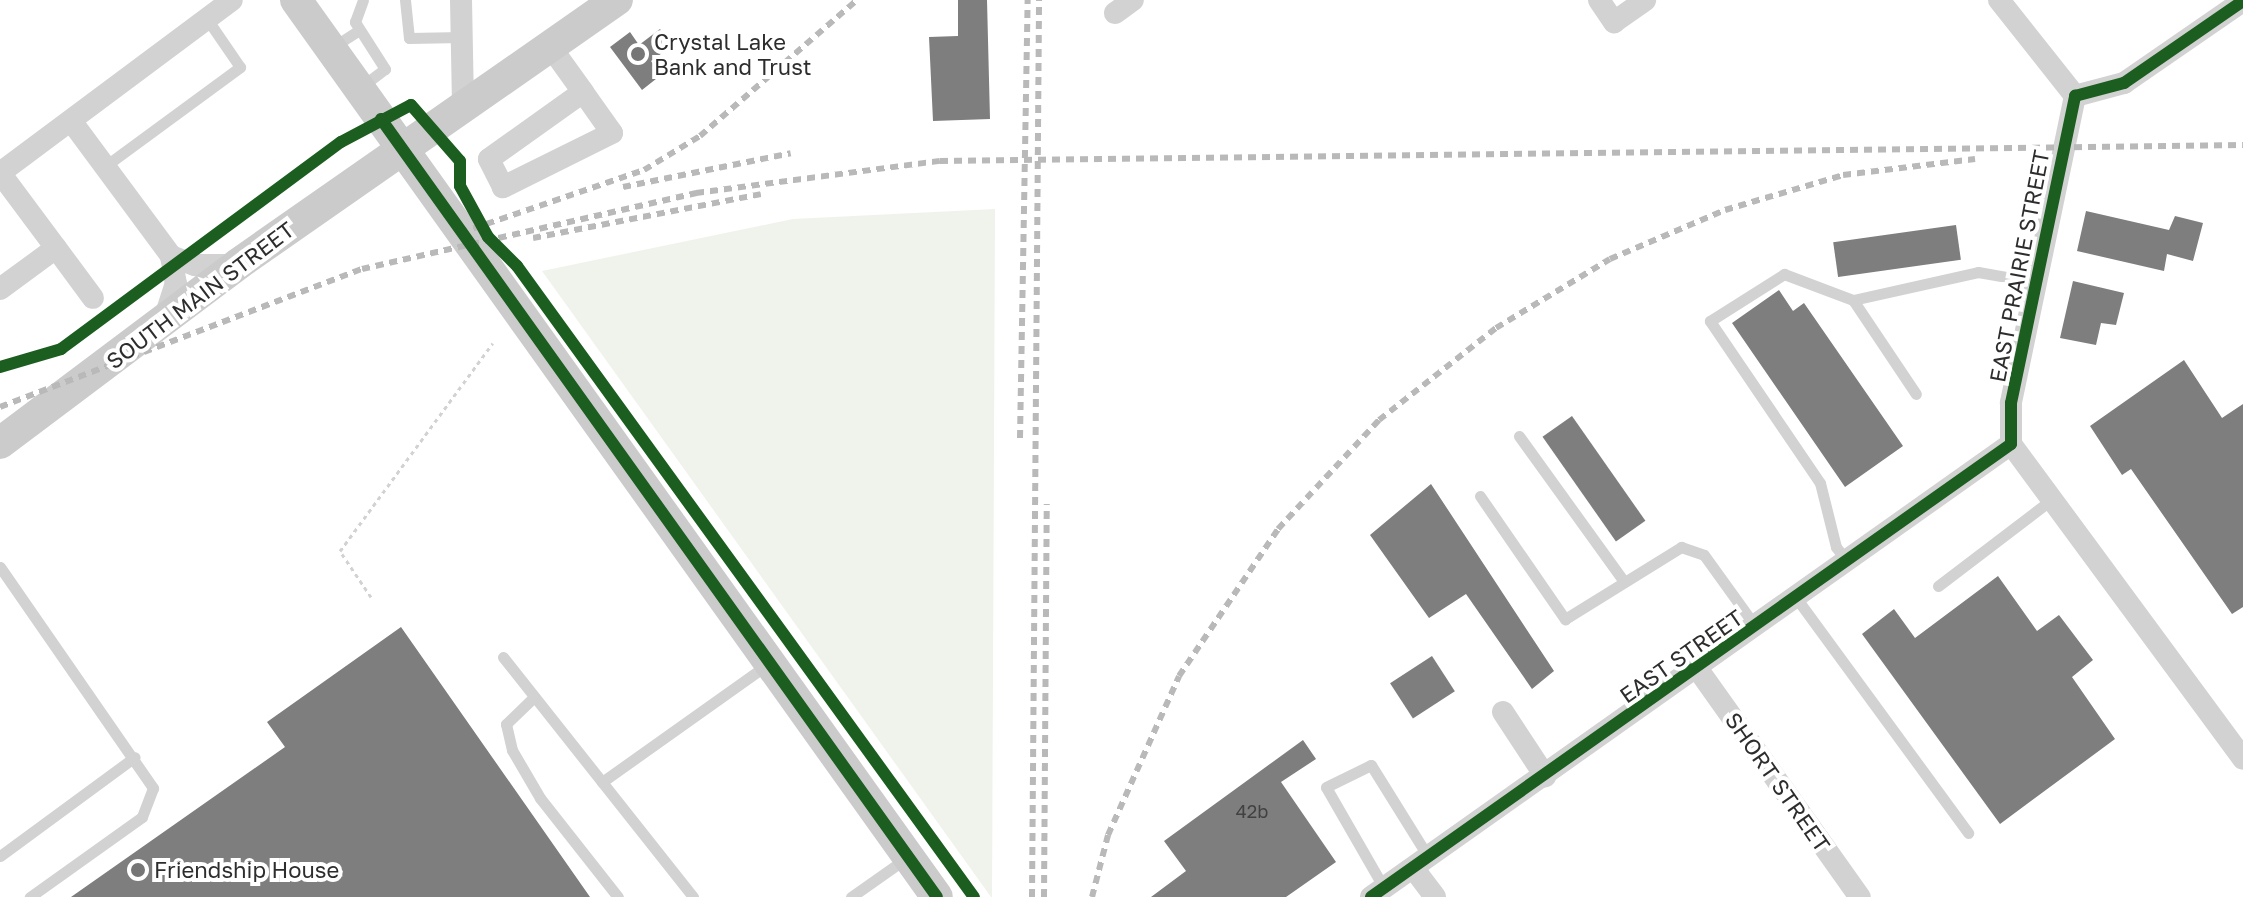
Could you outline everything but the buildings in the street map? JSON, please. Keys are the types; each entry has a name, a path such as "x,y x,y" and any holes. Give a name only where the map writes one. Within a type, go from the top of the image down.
{"street":[{"path":"93,298 0,173 232,0"},
{"path":"296,0 937,897"},
{"path":"461,0 463,108"},
{"name":"SOUTH MAIN STREET","path":"0,443 238,264 550,46 584,10 617,0"},
{"path":"1599,0 1614,22 1645,0"},
{"path":"1999,0 2075,96 2124,83 2243,1"},
{"path":"550,46 583,92 612,133 503,187 489,159 583,92"},
{"name":"EAST PRAIRIE STREET","path":"2011,444 2011,403 2075,96"},
{"path":"72,122 171,256 176,283 164,321"},
{"path":"0,289 56,248"},
{"path":"171,256 195,265 238,264"},
{"path":"2011,444 2243,759"},
{"name":"EAST STREET","path":"1378,893 1849,564 2011,444"},
{"name":"SHORT STREET","path":"1697,668 1860,897"},
{"path":"1503,712 1545,776"},
{"path":"1421,863 1435,897"}],"lane":[{"path":"359,88 385,69 359,30 356,12 363,0"},
{"path":"405,0 409,38 462,37"},
{"path":"104,167 240,67 207,19"},
{"path":"331,49 359,30"},
{"path":"1849,564 1836,547 1820,483 1710,321 1784,274 1853,300 1978,272 2035,282"},
{"path":"1853,300 1916,394"},
{"path":"1519,436 1622,579"},
{"path":"1480,496 1565,619 1670,550 1692,549 1704,555 1756,628"},
{"path":"1938,586 2052,499"},
{"path":"0,567 135,757 153,788 142,817 30,897"},
{"path":"1797,599 1968,833"},
{"path":"503,657 693,897"},
{"path":"602,782 771,662"},
{"path":"534,697 506,724 512,750 540,798 618,897"},
{"path":"0,856 135,757"},
{"path":"1378,893 1326,787 1371,765 1421,863"},
{"path":"851,897 908,856"}],"path":[{"path":"371,597 340,551 493,343"}],"shaded area":[{"path":"995,209 991,897 542,271 793,219"}],"railway":[{"path":"460,233 644,170 700,136 857,0"},
{"path":"1020,438 1028,0"},
{"path":"1032,897 1039,0"},
{"path":"0,407 362,269 696,193 940,161 2243,145"},
{"path":"623,187 791,153"},
{"path":"1092,897 1108,835 1179,676 1278,529 1379,420 1496,328 1610,259 1725,210 1843,175 1975,159"},
{"path":"533,238 761,194"},
{"path":"1044,897 1047,504"}],"cycle path":[{"path":"1371,897 2011,444 2011,403 2075,96 2124,83 2243,1"},
{"path":"0,367 61,349 341,142 411,105 460,161 460,186 488,237 517,266 974,897"},
{"path":"381,119 937,897"}],"place":[{"name":"Crystal Lake Bank and Trust","path":"638,54"},
{"name":"Friendship House","path":"138,870"}]}
